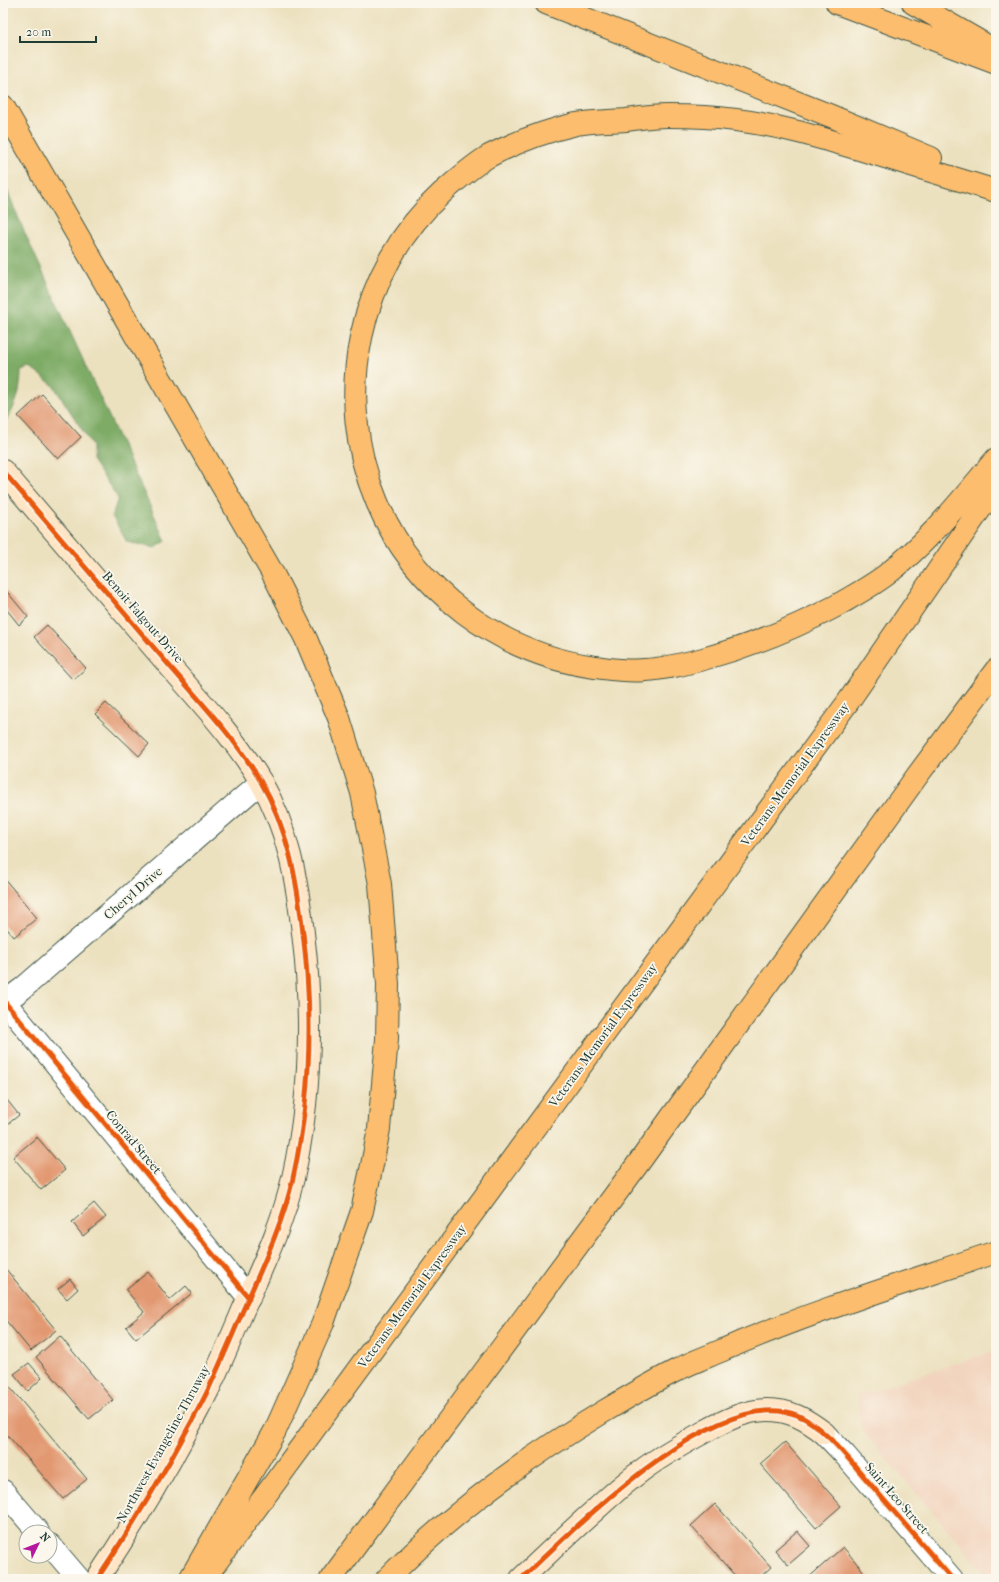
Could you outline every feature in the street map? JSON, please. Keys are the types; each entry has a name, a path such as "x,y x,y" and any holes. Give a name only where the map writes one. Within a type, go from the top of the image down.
{"highway":[{"path":"546,3 831,116 996,186"},
{"path":"837,3 996,63"},
{"path":"913,3 996,51"},
{"path":"3,106 272,572 306,639 339,718 362,793 380,884 388,984 386,1039 379,1129 362,1211 323,1323 275,1431 190,1579"},
{"path":"996,190 800,132 736,120 666,116 579,124 527,139 486,158 456,180 428,205 405,233 390,256 372,295 361,336 355,373 354,393 356,426 364,465 377,504 402,548 419,571 436,590 468,618 513,643 538,653 577,665 609,669 641,671 673,667 735,650 810,620 860,593 886,575 932,534 996,459"},
{"name":"Veterans Memorial Expressway","path":"204,1579 848,702 996,486"},
{"path":"331,1579 640,1161 908,788 996,670"},
{"path":"387,1579 408,1557 443,1525 517,1468 563,1437 667,1375 761,1333 816,1312 996,1252"}],"street":[{"name":"Benoit Falgout Drive","path":"3,472 208,711 244,755 261,782"},
{"name":"Cheryl Drive","path":"3,1002 22,989 261,782"},
{"name":"Northwest Evangeline Thruway","path":"97,1579 124,1538 208,1391 276,1234 293,1179 304,1118 308,1064 309,1013 306,960 300,911 285,836 275,808 261,782"},
{"name":"Conrad Street","path":"3,1002 249,1298"},
{"name":"Saint Leo Street","path":"521,1579 620,1488 645,1468 718,1424 742,1415 765,1410 783,1411 797,1415 812,1423 824,1433 845,1455 952,1579"},
{"path":"3,1491 31,1524"},
{"path":"58,1555 79,1579"}],"shaded area":[{"path":"996,1350 996,1579 990,1579 862,1430 857,1396"}],"green space":[{"path":"3,180 23,229 166,541 155,548 127,542 112,516 118,498 92,460 92,445 53,385 29,367 21,370 17,399 8,419 3,425"}],"building":[{"path":"42,394 81,437 58,459 18,416"},
{"path":"3,587 28,617 19,625 3,605"},
{"path":"47,625 86,668 73,680 34,637"},
{"path":"106,703 149,744 139,756 95,714"},
{"path":"3,877 37,918 14,937 3,924"},
{"path":"3,1095 19,1115 3,1128"},
{"path":"37,1137 65,1170 41,1190 13,1157"},
{"path":"94,1203 106,1217 83,1236 72,1222"},
{"path":"5,1268 56,1330 31,1351 3,1317 3,1269"},
{"path":"148,1272 170,1300 186,1286 192,1293 136,1339 126,1327 144,1312 126,1290"},
{"path":"70,1279 78,1289 67,1299 58,1289"},
{"path":"60,1336 113,1400 89,1419 36,1357"},
{"path":"29,1363 42,1378 28,1391 14,1374"},
{"path":"7,1384 87,1479 63,1499 3,1430 3,1388"},
{"path":"785,1442 841,1506 816,1528 760,1464"},
{"path":"715,1504 771,1567 758,1579 738,1579 691,1526"},
{"path":"797,1531 810,1546 788,1565 775,1550"},
{"path":"843,1547 870,1579 807,1579"}],"cycle path":[{"path":"3,471 229,735 261,782 278,818 290,855 298,894 306,963 309,1025 307,1086 299,1148 284,1211 265,1260 195,1416 153,1491 97,1579"},
{"path":"3,1000 249,1298"},
{"path":"521,1579 611,1497 649,1466 688,1440 727,1420 764,1411 797,1415 818,1428 848,1457 952,1579"}]}
